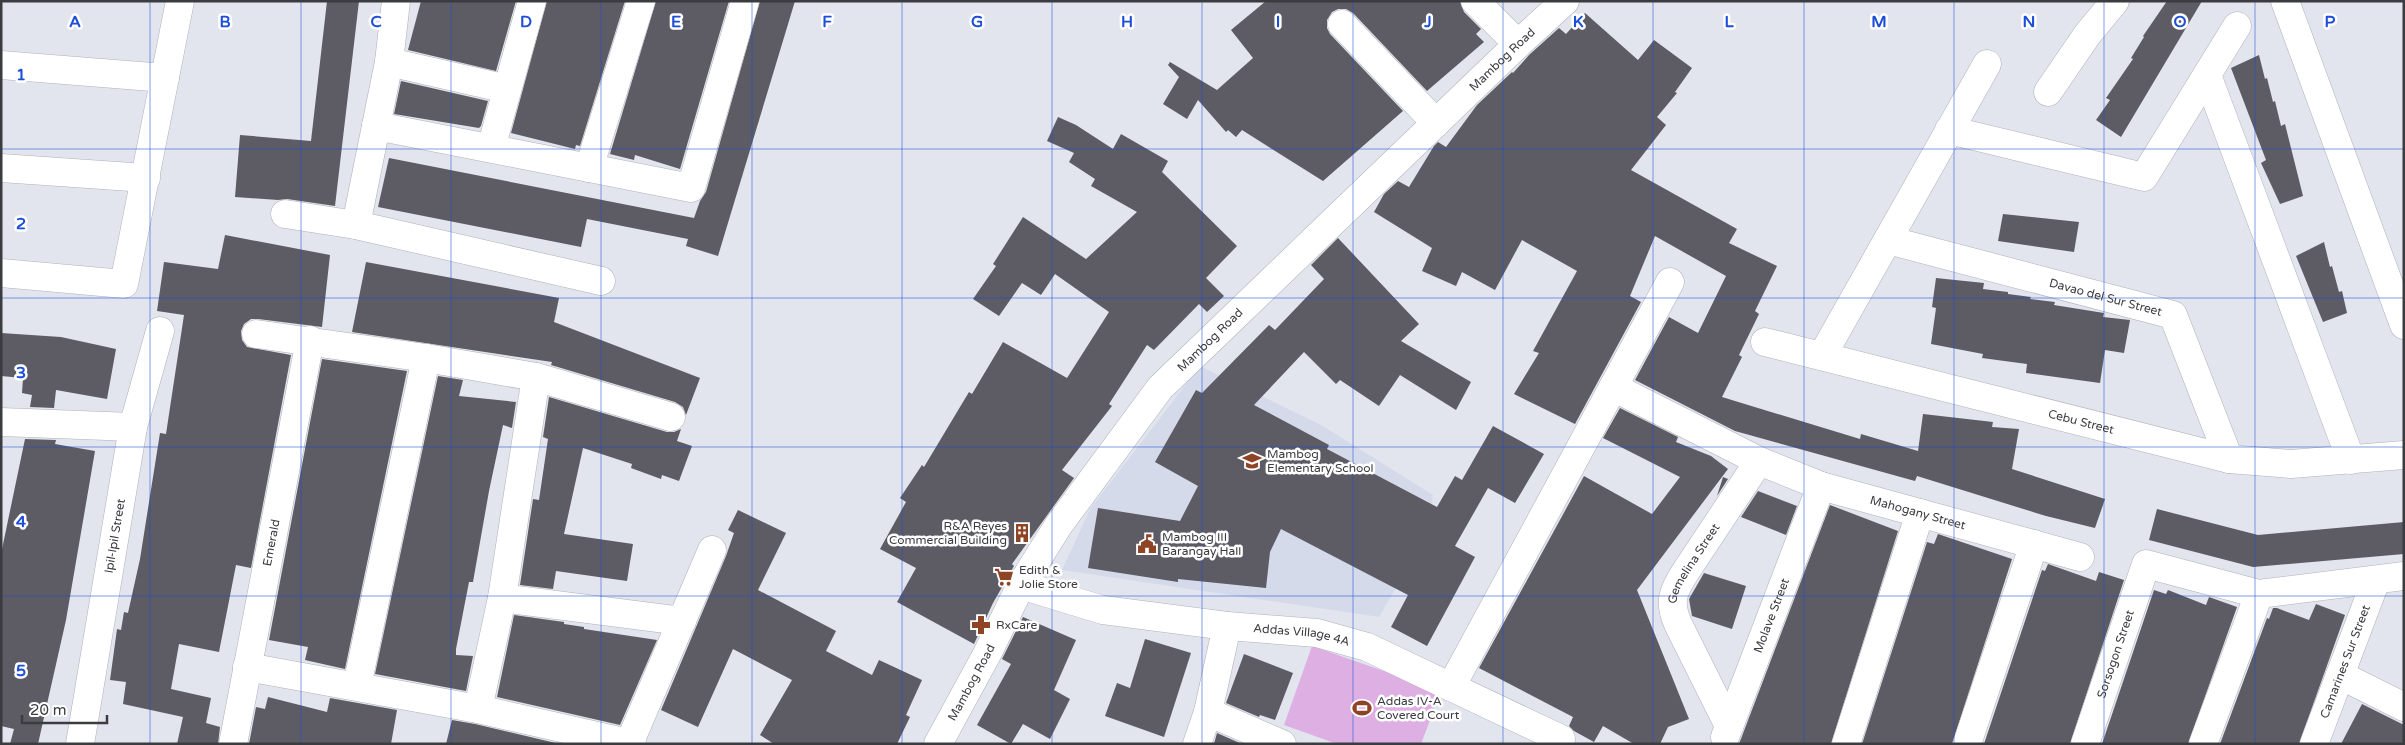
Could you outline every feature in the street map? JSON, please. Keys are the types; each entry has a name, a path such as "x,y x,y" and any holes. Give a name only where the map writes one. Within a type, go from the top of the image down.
{"street":[{"path":"1,273 124,284 180,1"},
{"path":"356,225 389,62 396,1"},
{"path":"491,148 532,1"},
{"path":"589,168 641,1"},
{"path":"376,126 692,188 745,1"},
{"path":"1476,1 1518,44"},
{"name":"Mambog Road","path":"938,744 987,654 1021,585 1058,526 1160,388 1565,1"},
{"path":"2048,92 2087,35 2114,1"},
{"path":"2285,1 2404,325"},
{"path":"1342,24 1436,123"},
{"path":"1949,130 2144,177 2237,26"},
{"path":"389,62 507,89"},
{"path":"1822,356 1987,64"},
{"path":"1,65 165,78"},
{"path":"2207,75 2351,460"},
{"path":"1,168 146,178"},
{"path":"284,214 356,225 601,281"},
{"name":"Davao del Sur Street","path":"1888,240 2173,315 2229,459"},
{"path":"1451,687 1670,282"},
{"name":"Ipil-Ipil Street","path":"80,744 133,427 160,331"},
{"path":"256,334 310,340 536,377 672,418"},
{"name":"Emerald","path":"233,744 310,340"},
{"name":"Cebu Street","path":"1765,342 2229,459 2291,464 2404,455"},
{"path":"357,686 426,358"},
{"path":"478,709 502,598 536,377"},
{"name":"Mahogany Street","path":"1613,387 1760,461 1821,486 2080,557"},
{"path":"1,422 133,427"},
{"name":"Gemelina Street","path":"1725,735 1674,614 1672,600 1676,586 1760,461"},
{"name":"Molave Street","path":"1725,735 1821,486"},
{"path":"1846,744 1920,513"},
{"path":"1966,744 2034,544"},
{"path":"247,667 478,709 630,743 712,550"},
{"name":"Sorsogon Street","path":"2085,744 2146,564 2259,594"},
{"path":"2203,744 2259,594 2404,576"},
{"name":"Camarines Sur Street","path":"2314,744 2376,580"},
{"name":"Addas Village 4A","path":"1021,585 1103,610 1227,626 1317,633 1367,647 1564,742"},
{"path":"502,598 682,621"},
{"path":"1197,744 1208,712 1227,626"},
{"path":"2340,675 2404,707"},
{"path":"1208,712 1282,744"}],"shaded area":[{"name":"Mambog Elementary School","path":"1200,366 1323,426 1433,495 1426,536 1379,617 1062,570 1090,509"},
{"name":"Addas IV-A Covered Court","path":"1312,646 1441,691 1421,744 1337,744 1284,725"}],"building":[{"path":"327,1 359,1 335,206 287,199 235,197 240,135 311,141"},
{"path":"421,1 516,1 496,71 408,50"},
{"path":"547,1 625,1 580,146 576,145 575,149 511,133"},
{"path":"656,1 729,1 680,169 635,155 634,160 610,154"},
{"path":"760,1 795,1 718,256 686,246 688,239 587,219 581,247 378,207 389,158 694,218 700,201 706,192"},
{"path":"1266,1 1460,1 1464,12 1481,29 1476,34 1484,42 1427,91 1353,13 1346,9 1338,9 1332,12 1327,20 1327,28 1330,34 1403,111 1323,181 1242,130 1236,137 1228,130 1226,132 1198,100 1187,119 1163,104 1179,77 1168,65 1170,62 1217,90 1253,58 1231,30"},
{"path":"2167,1 2202,1 2121,137 2096,120 2110,100 2106,98 2133,59 2131,58 2143,36"},
{"path":"1585,13 1638,60 1654,40 1692,68 1675,92 1677,93 1657,117 1666,125 1631,170 1737,229 1729,243 1777,266 1755,311 1759,314 1739,355 1742,357 1722,397 1860,439 1861,434 1918,451 1923,414 1993,422 1992,427 2019,429 2012,469 2105,499 2095,528 2046,516 1917,476 1915,481 1735,431 1635,380 1669,317 1698,333 1726,276 1655,236 1630,296 1641,302 1575,424 1514,394 1539,353 1533,351 1577,271 1522,240 1495,290 1462,272 1456,286 1422,271 1432,248 1374,212 1384,194 1398,181 1409,187 1434,146 1438,142 1446,147 1477,105 1513,73 1529,55 1559,28 1566,34"},
{"path":"2259,55 2273,102 2275,101 2281,126 2285,124 2303,196 2280,204 2261,163 2266,160 2231,68"},
{"path":"401,81 488,101 481,126 479,128 394,114"},
{"path":"1058,117 1076,125 1113,149 1121,134 1168,161 1162,172 1237,246 1206,278 1224,296 1207,312 1199,304 1154,350 1147,345 1109,404 1112,406 1062,470 1074,478 1012,564 1014,566 993,603 974,644 897,602 916,568 880,549 906,502 900,498 922,465 924,467 969,392 972,394 1003,342 1067,378 1109,312 1055,274 1041,295 1022,283 999,316 973,299 996,266 993,264 1023,217 1086,259 1137,212 1091,186 1095,179 1069,162 1074,153 1047,141"},
{"path":"2003,214 2079,222 2074,252 1998,241"},
{"path":"225,235 330,255 322,327 251,319 244,324 241,331 242,340 247,347 291,355 251,568 236,565 219,652 179,644 171,689 211,698 206,723 220,727 218,744 177,744 183,717 123,704 126,682 110,680 117,629 121,630 124,612 128,613 140,559 160,433 166,434 184,315 157,311 164,262 218,269"},
{"path":"1338,238 1419,324 1401,341 1471,382 1456,410 1400,375 1379,406 1340,380 1336,384 1304,352 1254,405 1329,445 1327,449 1437,507 1455,476 1462,480 1493,426 1544,454 1515,503 1488,488 1455,546 1475,557 1427,646 1391,627 1408,595 1281,529 1270,552 1266,588 1178,579 1178,582 1088,568 1098,508 1180,521 1198,486 1155,462 1196,390 1202,393 1269,325 1275,330 1324,279 1311,265"},
{"path":"2324,242 2339,292 2342,291 2347,313 2323,322 2296,256"},
{"path":"366,262 559,298 554,322 700,378 686,415 683,407 675,402 551,365 552,362 352,332"},
{"path":"1936,278 1984,283 1983,289 2008,292 2008,294 2031,297 2030,299 2055,302 2054,305 2104,313 2103,317 2130,320 2124,353 2105,350 2100,383 2026,373 2027,364 1982,358 1983,354 1931,344 1936,308 1932,307"},
{"path":"1,333 61,337 116,349 107,399 56,390 54,408 30,407 32,395 22,393 23,378 1,376"},
{"path":"322,359 407,371 345,669 305,660 308,647 269,640"},
{"path":"438,376 463,380 459,396 516,402 512,428 503,425 473,582 469,582 456,649 456,655 473,656 466,691 375,674"},
{"path":"549,397 667,432 681,429 677,441 692,446 679,481 662,475 661,479 631,468 632,464 583,448 564,534 633,544 627,581 556,571 553,589 520,585 533,499 539,500 548,439 543,437"},
{"path":"1620,408 1678,437 1676,442 1711,456 1728,469 1637,590 1689,719 1668,727 1660,744 1634,744 1603,726 1594,742 1574,731 1569,726 1573,717 1479,668 1584,476 1652,514 1680,477 1603,438"},
{"path":"25,439 56,440 55,444 95,451 66,620 38,744 10,744 14,729 1,726 1,554"},
{"path":"1723,477 1728,479 1717,496"},
{"path":"1758,491 1797,506 1786,535 1741,517"},
{"path":"1830,505 1898,531 1831,744 1739,744"},
{"path":"2157,509 2258,535 2404,522 2404,554 2253,567 2149,540"},
{"path":"738,510 786,533 758,590 836,631 826,651 872,675 879,660 922,680 906,715 910,717 897,744 774,744 760,735 792,680 733,649 698,727 661,710 726,556 734,533 728,530"},
{"path":"1938,534 2012,559 1952,744 1862,744 1927,542 1934,544"},
{"path":"2048,564 2096,581 2099,572 2124,580 2070,744 1984,744 2042,570 2045,571"},
{"path":"1704,573 1746,586 1732,629 1692,616 1689,599"},
{"path":"2154,590 2166,594 2168,590 2206,605 2209,597 2237,607 2188,744 2102,744"},
{"path":"2316,604 2345,615 2299,744 2220,744 2267,618 2269,619 2273,608 2309,620"},
{"path":"514,615 564,622 564,624 584,627 584,629 657,640 620,725 497,697"},
{"path":"1023,617 1076,640 1054,690 1070,699 1050,739 1023,724 1011,744 977,725 1011,664 1002,659"},
{"path":"1145,639 1191,653 1164,737 1105,716 1117,683 1130,688"},
{"path":"1244,654 1293,673 1275,720 1260,715 1259,717 1226,703"},
{"path":"268,697 327,712 330,698 397,710 391,744 249,744 256,707 265,709"},
{"path":"2362,704 2404,725 2404,744 2341,744"},
{"path":"452,720 475,724 560,744 446,744"},
{"path":"1217,733 1242,744 1214,744"}],"place":[{"name":"Mambog Elementary School","path":"1252,461"},
{"name":"R&A Reyes Commercial Building","path":"1022,533"},
{"name":"Mambog III Barangay Hall","path":"1147,544"},
{"name":"Edith & Jolie Store","path":"1004,577"},
{"name":"RxCare","path":"981,625"},
{"name":"Addas IV-A Covered Court","path":"1362,708"}]}
